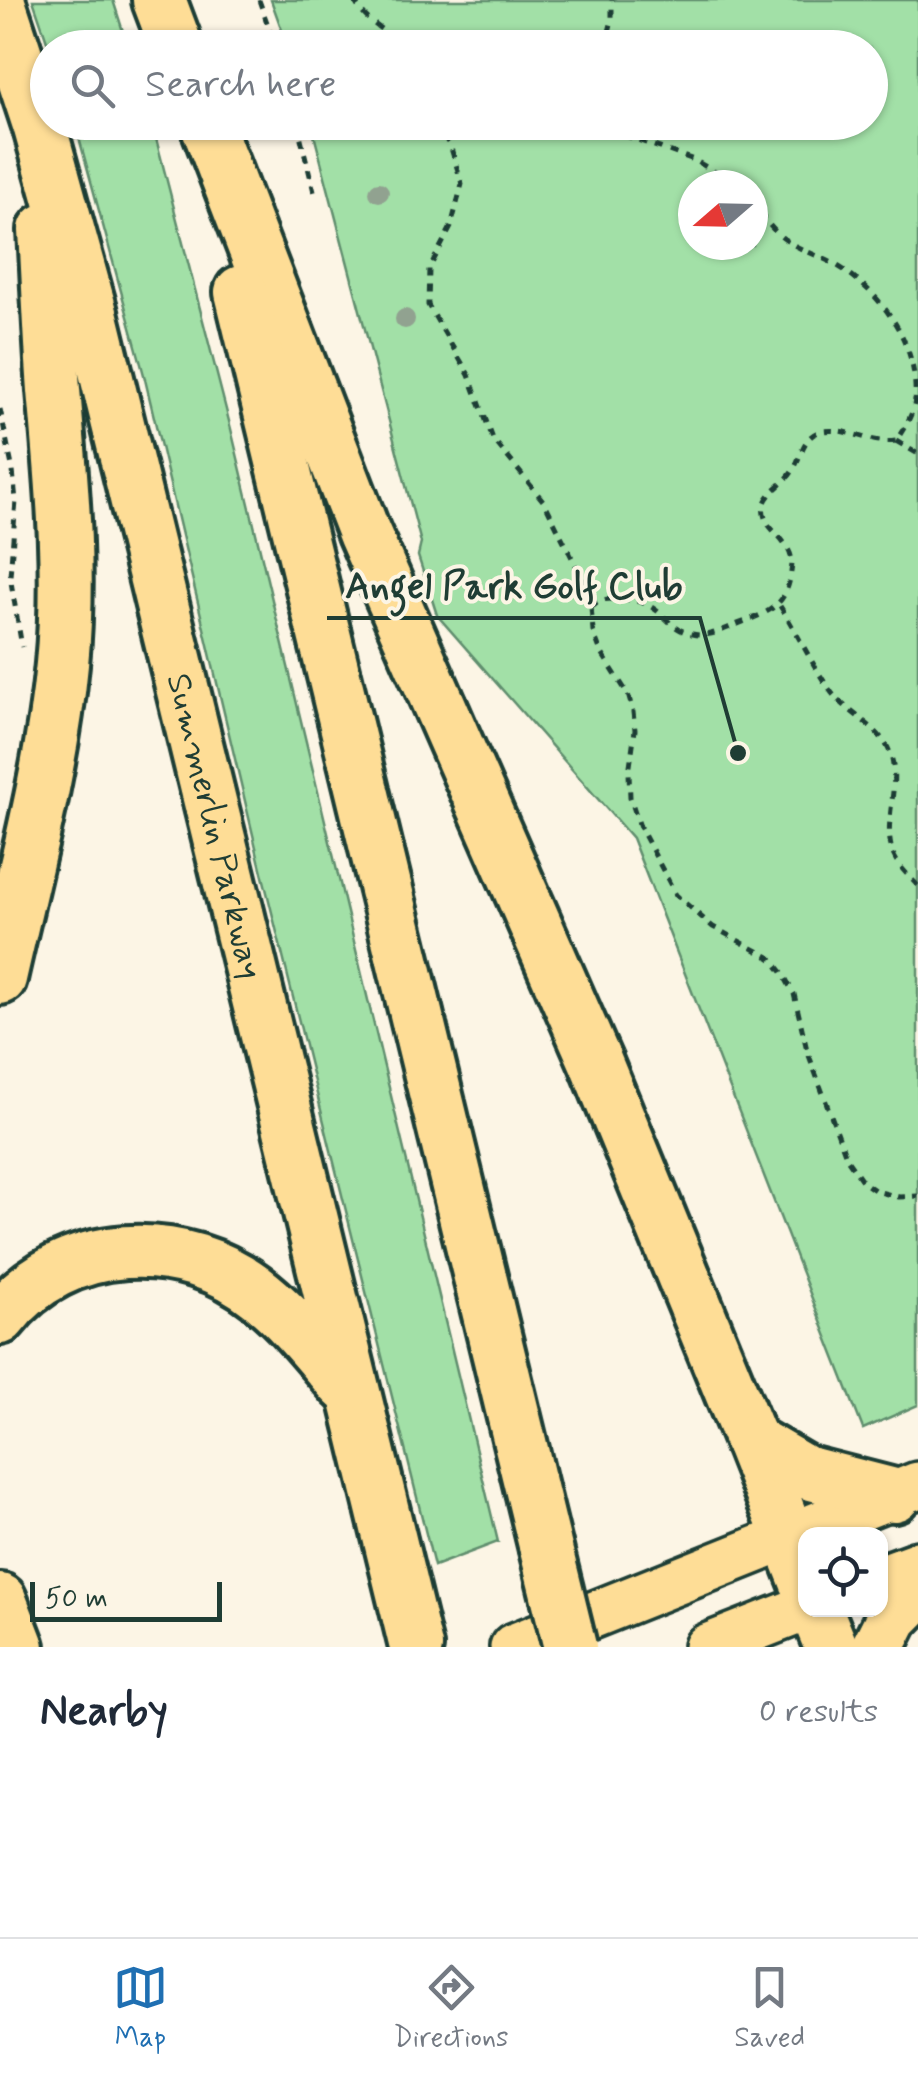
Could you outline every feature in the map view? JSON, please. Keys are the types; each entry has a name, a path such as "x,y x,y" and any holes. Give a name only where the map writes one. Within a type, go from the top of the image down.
{"highway":[{"path":"158,0 169,30"},
{"name":"Summerlin Parkway","path":"0,6 30,98"},
{"path":"0,978 52,741 63,662 67,564 64,478 54,390 41,140"},
{"name":"Summerlin Parkway","path":"43,140 90,309 416,1647"},
{"path":"202,140 570,1647"},
{"path":"213,140 370,549 596,1063 797,1560"},
{"path":"0,1318 39,1280 78,1262 137,1250 192,1258 218,1268 260,1294 286,1317 352,1394"},
{"path":"752,1441 804,1472 906,1490"},
{"path":"878,1647 893,1617 918,1592"},
{"path":"0,1600 18,1647"},
{"path":"819,1617 831,1647"}],"main road":[{"path":"513,1647 797,1560 906,1490"},
{"path":"888,1575 918,1564"},
{"path":"707,1647 798,1611"}],"path":[{"path":"258,0 269,30"},
{"path":"354,0 379,30"},
{"path":"610,30 612,0"},
{"path":"301,140 315,196"},
{"path":"446,140 462,184 451,226 429,269 428,305 469,375 493,439 545,504 590,594 593,630 601,652 628,694 633,712 636,730 629,773 630,796 640,827 676,895 713,927 770,958 782,972 794,994 807,1050 848,1159 863,1182 876,1191 900,1198 918,1196"},
{"path":"637,140 712,170"},
{"path":"768,223 786,241 841,268 899,326 911,356 915,401 896,441"},
{"path":"0,409 16,500 10,576 20,624 21,664"},
{"path":"592,607 604,599 640,600 686,632 697,635 714,634 780,606 789,588 793,557 770,529 763,512 765,501 792,472 811,436 821,431 849,432 880,444 896,441 918,454"},
{"path":"780,606 834,696 888,747 894,768 889,828 894,858 918,886"}],"green space":[{"path":"33,0 113,0 123,30 43,30"},
{"path":"271,0 918,0 918,1405 863,1429 632,838 437,615 418,556 421,543 315,140 888,140 888,30 282,30"},
{"path":"80,140 156,140 231,429 498,1542 434,1566 259,860 144,375"}],"place":[{"name":"Angel Park Golf Club","path":"738,753"}]}
